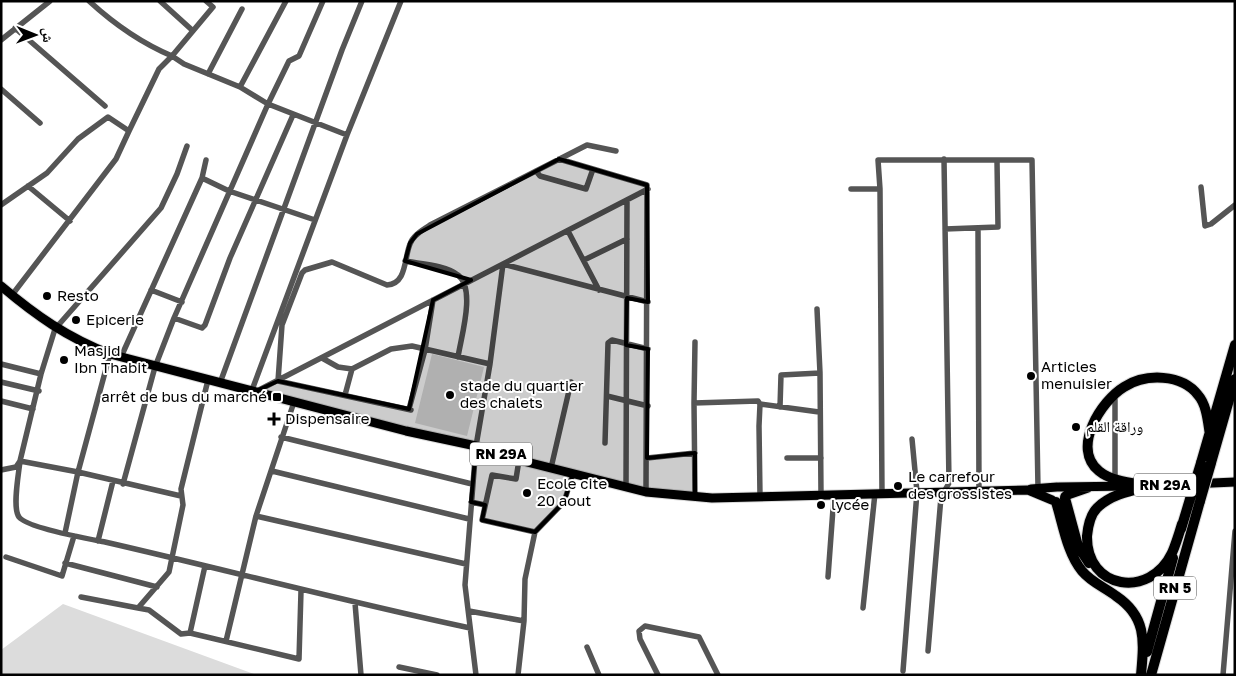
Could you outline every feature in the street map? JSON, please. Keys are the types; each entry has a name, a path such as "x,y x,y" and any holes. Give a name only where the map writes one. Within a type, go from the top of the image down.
{"highway":[{"name":"RN 5","path":"1206,463 1210,435 1235,345"},
{"path":"1150,486 1102,473 1094,466 1090,455 1089,440 1092,426 1101,410 1118,392 1130,384 1148,379 1167,378 1186,383 1202,401 1210,435"},
{"name":"RN 5","path":"1151,675 1195,500 1235,379"},
{"path":"1095,568 1087,545 1090,518 1097,508 1111,498 1150,486"},
{"path":"1060,499 1082,555 1105,576 1116,582 1132,583 1151,577 1162,568 1172,554 1182,524"},
{"path":"1060,499 1067,540 1080,568 1086,576 1129,606 1138,618 1144,639 1141,675"},
{"name":"RN 5","path":"1141,675 1182,524 1195,500"}],"main road":[{"name":"RN 29A","path":"1,286 55,329 84,344 110,354 294,402 476,446 519,460 646,492 696,497 1028,490"},
{"name":"RN 29A","path":"1095,486 1150,486 1235,482"},
{"path":"1028,490 1095,486"},
{"path":"1028,490 1060,499 1095,486"},
{"path":"1058,487 1064,490 1060,499"},
{"path":"1058,487 1051,492 1060,499"}],"street":[{"path":"1,40 50,1"},
{"path":"89,1 104,16 172,56 240,87 268,104 347,135"},
{"path":"160,1 192,30"},
{"path":"206,1 213,7"},
{"path":"12,295 116,159 160,69 219,1"},
{"path":"240,87 286,1"},
{"path":"123,484 155,366 174,318 268,104 289,61 299,56 323,1"},
{"path":"220,383 342,50 362,1"},
{"path":"254,391 347,135 401,1"},
{"path":"208,74 242,8"},
{"path":"16,28 105,106"},
{"path":"1,90 40,123"},
{"path":"174,318 202,328 205,325 230,258 258,200 293,115"},
{"path":"1,205 47,173 78,140 108,117 129,131"},
{"path":"278,381 284,318 302,273 305,270 332,262 386,285 392,284 401,278 410,242 424,230 587,145 616,151"},
{"path":"187,146 177,174 161,208 55,329 41,374 20,461 16,510 18,516 23,520 74,536 240,574 355,604 470,628"},
{"path":"928,651 941,497 949,483 944,159"},
{"path":"121,357 202,178 206,160"},
{"path":"559,160 644,183 648,189 646,492"},
{"path":"863,608 878,493 880,189 878,160 1032,160 1038,488"},
{"path":"945,229 998,227 997,160"},
{"path":"536,171 540,176 586,189 593,169"},
{"path":"202,178 229,191 285,208 316,220"},
{"path":"28,186 70,221"},
{"path":"1201,187 1205,226 1211,224 1235,205"},
{"path":"254,391 278,381 648,189"},
{"path":"851,189 880,189"},
{"path":"626,487 627,200"},
{"path":"978,228 980,490"},
{"path":"568,231 599,290"},
{"path":"584,260 627,239"},
{"path":"406,261 458,274 466,283 468,298 458,357"},
{"path":"503,264 648,302"},
{"path":"476,675 465,585 466,564 476,446 490,364 503,264"},
{"path":"151,290 182,302"},
{"path":"278,381 410,409 425,350 433,300"},
{"path":"818,309 821,495"},
{"path":"605,443 608,343 612,340 648,349"},
{"path":"695,342 696,497"},
{"path":"322,358 352,370 391,349 412,346 490,364"},
{"path":"65,533 78,472 110,354"},
{"path":"1,364 41,374"},
{"path":"345,395 352,370"},
{"path":"780,407 781,375 820,373"},
{"path":"138,608 165,579 173,558 183,505 181,489 208,380"},
{"path":"1,382 38,391"},
{"path":"551,468 571,382"},
{"path":"606,396 648,406"},
{"path":"1115,400 1115,478"},
{"path":"1,401 33,409"},
{"path":"694,402 758,401 760,404 819,412"},
{"path":"226,641 240,574 256,516 294,402"},
{"path":"760,404 760,496"},
{"path":"281,438 472,484"},
{"path":"902,671 917,492 912,439"},
{"path":"647,458 695,453"},
{"path":"787,458 821,458"},
{"path":"519,460 516,478 492,475 482,520 535,532"},
{"path":"20,461 78,472 181,496"},
{"path":"1,470 16,467 20,461"},
{"path":"272,471 470,519"},
{"path":"518,675 524,621 525,579 535,532 564,502 573,474"},
{"path":"98,541 113,481"},
{"path":"828,577 834,495"},
{"path":"471,502 485,505"},
{"path":"256,516 466,564"},
{"path":"1223,675 1232,606 1235,531"},
{"path":"6,557 62,576 74,536"},
{"path":"65,563 157,587"},
{"path":"190,633 205,566"},
{"path":"82,597 149,610 169,627 181,634 190,633 299,659 302,591"},
{"path":"355,604 361,675"},
{"path":"469,611 524,621"},
{"path":"658,675 640,639 640,631 645,626 699,637 718,675"},
{"path":"587,648 600,675"},
{"path":"399,667 437,675"}],"highlighted area":[{"path":"559,159 647,185 648,302 627,298 626,345 648,349 647,458 695,453 695,497 646,492 573,474 564,502 535,532 482,520 485,505 471,502 476,448 256,391 278,381 409,409 433,300 471,280 405,261 410,243 417,234"}],"shaded area":[{"name":"stade du quartier des chalets","path":"432,354 484,367 467,436 415,423"},
{"path":"63,604 257,675 1,675 1,650"}],"place":[{"name":"Resto","path":"47,296"},
{"name":"Epicerie","path":"76,320"},
{"name":"Masjid Ibn Thabit","path":"64,360"},
{"name":"Articles menuisier","path":"1031,376"},
{"name":"stade du quartier des chalets","path":"450,395"},
{"name":"arrêt de bus du marché","path":"277,397"},
{"name":"Dispensaire","path":"274,419"},
{"name":"وراقة القلم","path":"1076,427"},
{"name":"Le carrefour des grossistes","path":"898,486"},
{"name":"Ecole cite 20 aout","path":"527,493"},
{"name":"lycée","path":"821,505"}]}
